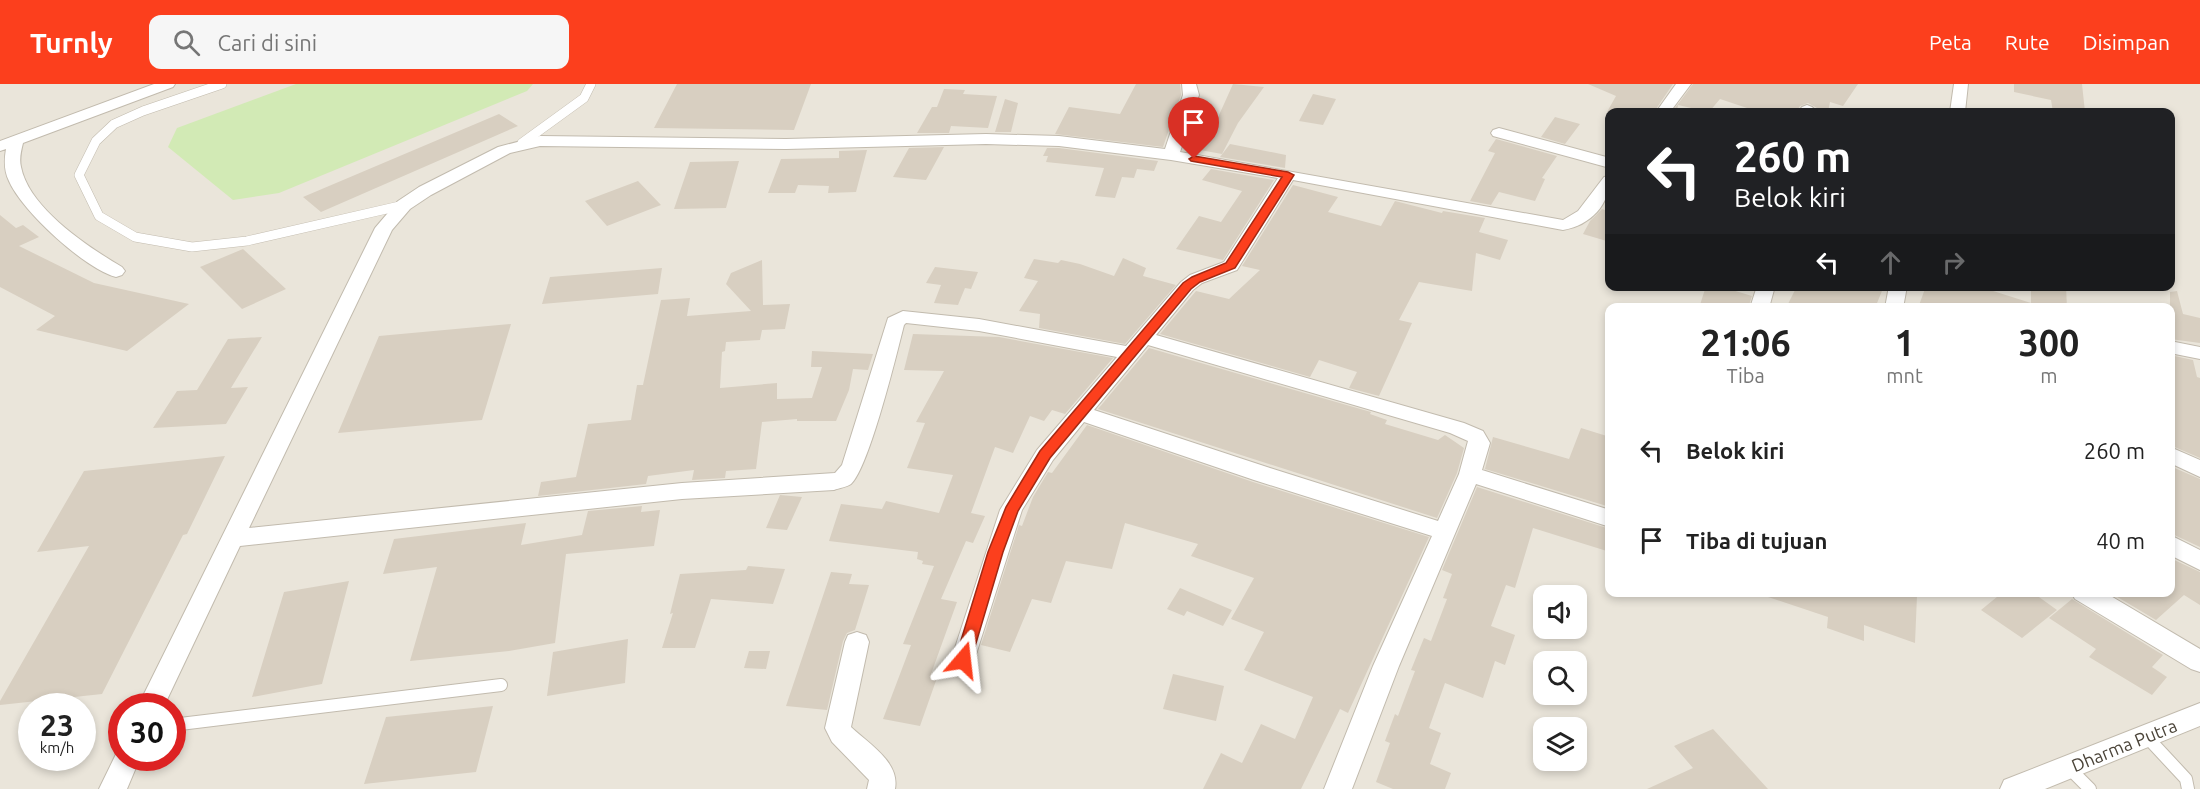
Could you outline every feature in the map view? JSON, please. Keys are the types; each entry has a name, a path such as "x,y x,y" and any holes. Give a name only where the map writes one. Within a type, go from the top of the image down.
{"street":[{"path":"116,271 91,258 58,231 34,205 12,170 7,143 140,88 168,84"},
{"path":"1171,155 1191,95 1189,84"},
{"path":"1666,108 1684,84"},
{"path":"1958,108 1961,84"},
{"path":"1499,134 1605,162"},
{"path":"157,693 384,228 404,205 425,191 522,143 540,141 798,144 1034,140 1171,155 1563,225 1571,225 1582,217 1605,187"},
{"path":"963,660 1011,510 1045,454 1192,282 1231,266 1288,175"},
{"path":"233,538 682,491 834,482 843,479 852,467 885,363 895,322 903,317 1138,346 1470,432 1479,442 1470,474 1386,666 1338,789"},
{"path":"2175,348 2200,354"},
{"path":"1080,413 1251,471 1444,531"},
{"path":"2175,456 2200,469"},
{"path":"1470,474 1605,517"},
{"path":"2175,547 2200,561"},
{"path":"2091,597 2200,663"},
{"path":"857,642 838,728 841,734 881,773 883,779 881,789"},
{"name":"Dharma Putra","path":"2014,789 2200,714"},
{"path":"113,789 121,771"}],"lane":[{"path":"222,84 159,106 106,129 94,143 80,175 99,216 135,237 192,247 247,241 404,205"},
{"path":"522,143 584,98 591,84"},
{"path":"186,723 501,685"},
{"path":"2146,736 2186,779 2188,789"},
{"path":"2069,768 2090,789"}],"shaded area":[{"path":"0,84 2200,84 2200,789 0,789"}],"green space":[{"path":"296,84 533,84 527,91 279,193 233,200 168,147 177,128"}],"building":[{"path":"677,84 811,84 794,130 654,128"},
{"path":"1136,84 1180,84 1181,95 1163,147 1055,134 1069,107 1120,114"},
{"path":"1233,84 1264,87 1238,123 1222,154 1200,150 1215,124"},
{"path":"1588,84 1673,84 1657,108 1609,108 1616,96"},
{"path":"1693,84 1858,84 1843,106 1830,102 1829,108 1817,108 1808,103 1799,108 1747,108 1720,99 1712,108 1691,108 1678,105 1678,108 1675,108"},
{"path":"2014,84 2082,84 2085,108 2052,108 2051,100 2014,92"},
{"path":"944,89 965,90 963,94 997,96 988,128 951,126 949,133 917,133 932,107 937,107"},
{"path":"1313,94 1336,99 1323,125 1299,121"},
{"path":"1005,99 1018,103 1011,132 995,132"},
{"path":"499,114 518,126 321,212 303,197"},
{"path":"1555,117 1580,124 1565,144 1541,137"},
{"path":"1496,139 1557,156 1542,178 1545,179 1535,201 1499,192 1491,205 1470,201 1495,153 1488,151"},
{"path":"1230,144 1286,155 1285,168 1220,157"},
{"path":"944,147 926,180 893,177 909,148"},
{"path":"1047,148 1158,161 1154,171 1137,169 1134,178 1122,177 1115,198 1095,196 1104,168 1046,162 1048,156 1043,156"},
{"path":"867,150 856,192 828,193 829,186 798,185 795,193 768,193 781,159 839,158 839,151"},
{"path":"739,161 726,208 674,209 690,162"},
{"path":"1211,169 1274,180 1223,260 1176,249 1199,216 1221,222 1242,191 1202,180"},
{"path":"638,181 661,205 607,226 585,201"},
{"path":"1293,185 1338,197 1328,212 1381,226 1395,201 1442,213 1443,211 1485,218 1479,232 1508,240 1500,260 1476,253 1472,291 1419,282 1399,320 1412,323 1379,396 1349,388 1357,372 1319,360 1310,377 1160,334 1196,291 1229,299 1260,270 1242,266"},
{"path":"1602,209 1605,210 1605,241 1583,234 1590,221"},
{"path":"0,215 16,228 23,225 39,237 19,246 94,283 189,304 127,351 36,330 55,316 0,287"},
{"path":"243,249 286,289 242,309 200,267"},
{"path":"1123,258 1146,268 1143,276 1176,285 1125,344 1039,328 1040,314 1019,311 1038,281 1024,278 1034,259 1058,263 1061,260 1080,264 1114,276"},
{"path":"762,260 763,305 790,304 785,329 762,330 760,340 726,342 725,351 722,352 720,388 777,383 777,399 812,398 822,367 811,367 812,351 873,354 868,370 853,369 849,390 836,421 797,421 797,419 762,422 756,469 726,471 725,478 692,480 694,470 648,476 646,484 538,496 541,482 576,477 588,424 631,420 637,385 643,385 661,300 690,298 687,316 751,311 726,284 731,273"},
{"path":"935,267 978,272 971,289 965,288 958,305 934,303 941,285 926,283"},
{"path":"662,268 658,294 542,304 550,277"},
{"path":"1704,291 1736,291 1752,296 1750,303 1701,303"},
{"path":"1794,291 1882,291 1877,303 1788,303"},
{"path":"1924,291 1993,291 2031,303 1920,303"},
{"path":"2031,291 2066,291 2067,303 2031,303"},
{"path":"2177,291 2183,314 2200,318 2200,343 2175,340 2175,303 2170,303 2170,292"},
{"path":"511,324 482,420 338,433 379,336"},
{"path":"913,334 999,337 1113,358 1065,414 1052,410 1044,421 1030,416 1013,453 995,447 971,513 985,516 973,543 966,541 941,599 957,602 931,674 938,675 920,726 883,719 911,645 903,644 934,566 922,564 923,561 917,559 918,552 829,541 841,504 882,509 886,501 939,513 953,475 907,468 925,423 916,422 944,371 904,370"},
{"path":"262,337 231,388 248,387 226,424 153,428 177,391 197,390 228,339"},
{"path":"1149,348 1371,412 1370,414 1387,420 1385,424 1438,440 1445,435 1464,448 1457,473 1437,518 1098,409"},
{"path":"2175,356 2193,360 2197,377 2200,378 2200,458 2175,447"},
{"path":"1087,425 1253,482 1429,537 1348,713 1340,709 1301,789 1203,789 1221,753 1242,763 1261,724 1295,739 1313,697 1244,670 1264,632 1231,619 1254,578 1191,556 1198,544 1125,523 1112,569 1066,561 1051,603 1032,599 1010,652 981,645 1019,525 1022,526 1033,497 1048,472 1052,473"},
{"path":"1581,428 1605,435 1605,505 1485,469 1493,437 1569,459"},
{"path":"225,456 187,534 183,535 102,694 18,693 18,703 0,705 0,701 89,546 37,552 84,471"},
{"path":"2175,468 2200,479 2200,547 2175,535"},
{"path":"1477,487 1605,527 1605,550 1533,528 1515,588 1506,585 1491,626 1515,635 1505,665 1495,661 1483,698 1445,683 1429,728 1441,733 1430,764 1451,773 1445,789 1393,789 1376,782 1390,743 1385,741 1395,714 1398,716 1415,671 1411,670 1424,638 1431,641 1447,599 1443,598 1452,574 1442,570"},
{"path":"780,495 802,497 787,530 766,528"},
{"path":"642,506 641,512 660,510 654,546 566,554 555,643 509,651 410,661 437,567 383,574 394,539 526,523 521,545 582,535 588,511"},
{"path":"2175,560 2200,572 2200,605 2184,595 2156,620 2117,597 2175,597"},
{"path":"748,566 785,569 773,604 711,599 695,648 662,648 673,613 670,614 680,574 746,570"},
{"path":"831,572 852,574 849,584 869,585 855,630 847,633 843,641 827,710 786,706"},
{"path":"349,581 322,684 252,697 284,592"},
{"path":"1180,588 1232,610 1223,626 1187,611 1184,616 1167,609"},
{"path":"1768,597 1917,597 1915,643 1864,625 1864,641 1827,628 1828,617"},
{"path":"1997,597 2039,597 2057,610 2022,638 1981,610"},
{"path":"2072,599 2163,655 2152,667 2167,677 2152,695 2089,657 2096,649 2049,618"},
{"path":"628,639 625,683 547,696 553,652"},
{"path":"749,651 770,651 766,669 744,668"},
{"path":"1173,674 1224,686 1216,721 1163,709"},
{"path":"493,706 476,772 364,784 386,717"},
{"path":"1713,729 1768,789 1647,789 1693,768 1674,746"}],"route":[{"path":"963,660 1011,510 1045,454 1187,286 1196,279 1231,266 1288,175 1194,159"}]}
